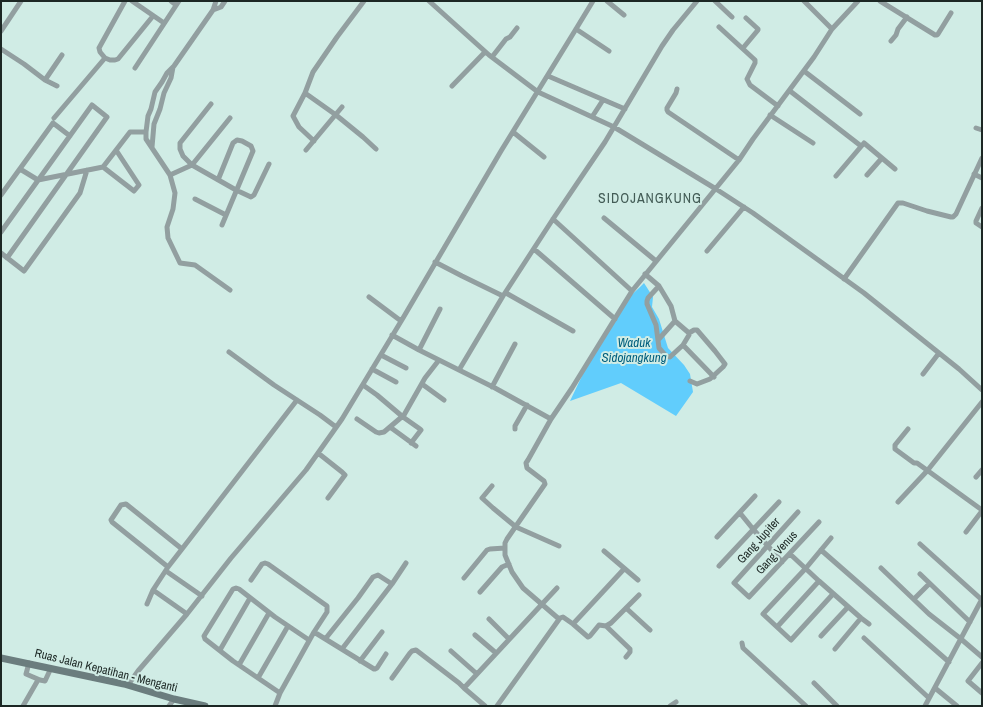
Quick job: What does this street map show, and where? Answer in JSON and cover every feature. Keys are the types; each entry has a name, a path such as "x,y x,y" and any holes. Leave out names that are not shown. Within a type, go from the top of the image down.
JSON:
{"main road":[{"name":"Ruas Jalan Kepatihan - Menganti","path":"1,658 128,685 174,699 205,706"}],"street":[{"path":"1,31 21,1"},
{"path":"125,1 99,48 100,52 105,58 110,60 118,59 153,16"},
{"path":"132,1 164,23"},
{"path":"135,68 178,3 171,1"},
{"path":"216,1 214,10 174,66 167,73 155,92 152,109 148,116 146,139 170,175 175,193 173,209 167,227 168,238 180,263 195,265 230,290"},
{"path":"214,10 221,7 225,1"},
{"path":"314,141 299,128 293,116 305,93 313,72 364,1"},
{"path":"429,1 485,52 538,92 614,128 716,188 744,207 864,293 959,369 982,390"},
{"path":"128,685 138,671 306,470 342,419 593,1"},
{"path":"607,1 624,15"},
{"path":"459,370 553,219 614,128 662,46 673,30 698,1"},
{"path":"714,1 732,18"},
{"path":"804,1 832,29"},
{"path":"559,619 523,588 512,572 505,555 505,543 507,539 545,484 544,481 527,468 526,463 551,419 576,382 632,291 739,160 770,115 790,91 832,29 858,1"},
{"path":"880,1 935,35 937,35 951,13"},
{"path":"891,41 907,17"},
{"path":"743,48 758,30 746,18"},
{"path":"720,27 755,60 747,79 750,85 778,106"},
{"path":"492,57 517,28"},
{"path":"576,29 609,51"},
{"path":"1,49 45,80 57,86"},
{"path":"452,86 485,52"},
{"path":"45,80 62,55"},
{"path":"54,118 105,58"},
{"path":"152,148 154,124 174,66"},
{"path":"804,71 860,114"},
{"path":"548,76 625,109"},
{"path":"677,89 667,108 668,112 739,160"},
{"path":"790,91 861,146"},
{"path":"305,93 336,115 376,149"},
{"path":"592,117 603,100"},
{"path":"211,104 180,143 180,149 192,165 236,190 252,196 254,195 269,164"},
{"path":"1,232 92,105 108,117 7,258"},
{"path":"306,150 342,107"},
{"path":"152,109 160,110"},
{"path":"770,115 812,143"},
{"path":"170,175 192,165 230,118"},
{"path":"1,195 53,123 70,136"},
{"path":"976,128 982,130"},
{"path":"20,169 38,180 103,167 130,132 146,132"},
{"path":"513,132 544,157"},
{"path":"218,180 233,143 237,140 251,146 253,151 222,225"},
{"path":"836,176 864,143 895,169"},
{"path":"103,167 134,191 139,185 116,150"},
{"path":"867,175 882,158"},
{"path":"844,279 898,203 903,203 927,211 953,217 956,214 982,158"},
{"path":"1,253 24,271 80,193 87,170"},
{"path":"974,174 982,178"},
{"path":"195,199 226,215"},
{"path":"707,251 744,207"},
{"path":"982,208 976,223 982,226"},
{"path":"604,218 656,261"},
{"path":"553,219 632,291"},
{"path":"534,249 615,318"},
{"path":"435,262 505,295 573,331"},
{"path":"645,274 659,286 671,306 675,321 689,333"},
{"path":"659,286 648,298 647,304 656,325 659,348 662,352 670,357 683,345 689,333 696,330 724,363 724,367 714,377 697,384 690,381"},
{"path":"369,297 401,321"},
{"path":"419,350 440,309"},
{"path":"658,340 675,321"},
{"path":"392,335 528,405 551,419"},
{"path":"492,386 515,344"},
{"path":"683,345 714,377"},
{"path":"229,352 336,427"},
{"path":"923,374 939,353"},
{"path":"381,355 406,368"},
{"path":"357,419 376,432 384,432 402,417 438,360"},
{"path":"372,370 396,382"},
{"path":"422,384 444,400"},
{"path":"363,385 402,417 421,430 414,444 390,427"},
{"path":"147,604 153,590 167,569 297,400"},
{"path":"898,502 927,470 982,402"},
{"path":"515,429 515,426 528,405"},
{"path":"908,429 894,448 982,510 966,532"},
{"path":"318,453 345,475 328,498"},
{"path":"976,477 982,470"},
{"path":"492,486 482,498 516,527 559,546"},
{"path":"717,537 755,496"},
{"path":"719,566 779,502"},
{"path":"182,549 126,504 121,505 111,520 167,569 202,596"},
{"name":"Gang Jupiter","path":"749,597 734,583 798,512"},
{"path":"740,513 782,562"},
{"name":"Gang Venus","path":"749,597 819,522"},
{"path":"831,538 806,568 763,614 791,640 833,594"},
{"path":"920,544 982,600 925,706"},
{"path":"464,578 487,550 505,548"},
{"path":"821,550 949,662"},
{"path":"604,551 638,580"},
{"path":"790,554 819,582 869,624"},
{"path":"342,649 392,584 406,563"},
{"path":"251,580 262,564 268,564 327,606 326,612 280,693 275,706"},
{"path":"480,592 502,567 509,564"},
{"path":"881,568 930,614 982,657"},
{"path":"573,624 624,569"},
{"path":"326,638 373,577 378,574 392,584"},
{"path":"920,574 970,622"},
{"path":"777,627 819,582"},
{"path":"914,599 929,584"},
{"path":"280,693 239,665 205,639 204,636 233,589 236,588 269,613 309,640"},
{"path":"464,688 557,588"},
{"path":"153,590 187,614"},
{"path":"606,626 640,595"},
{"path":"220,650 250,598"},
{"path":"821,636 848,607"},
{"path":"626,608 650,630"},
{"path":"239,665 269,613"},
{"path":"497,706 559,619 562,617 588,637 591,636 599,625 606,626 630,649 630,652 626,656"},
{"path":"835,649 861,618"},
{"path":"489,619 509,639"},
{"path":"258,678 288,626"},
{"path":"314,632 375,669 386,654"},
{"path":"360,661 382,632"},
{"path":"475,636 496,653"},
{"path":"864,638 930,698"},
{"path":"742,644 743,648 806,706"},
{"path":"392,678 410,653 414,650 428,658 486,706"},
{"path":"451,651 477,674"},
{"path":"982,663 968,681 982,694"},
{"path":"28,664 26,674 38,680 45,681 51,668"},
{"path":"23,706 38,680"},
{"path":"814,683 837,706"},
{"path":"935,688 957,706"},
{"path":"169,706 174,699"},
{"path":"670,706 676,702"}],"water":[{"name":"Waduk Sidojangkung","path":"644,283 653,297 652,307 659,319 668,348 684,365 690,374 693,392 676,416 621,383 570,401 591,357 627,299"}],"district":[{"name":"SIDOJANGKUNG","path":"650,199"}]}
